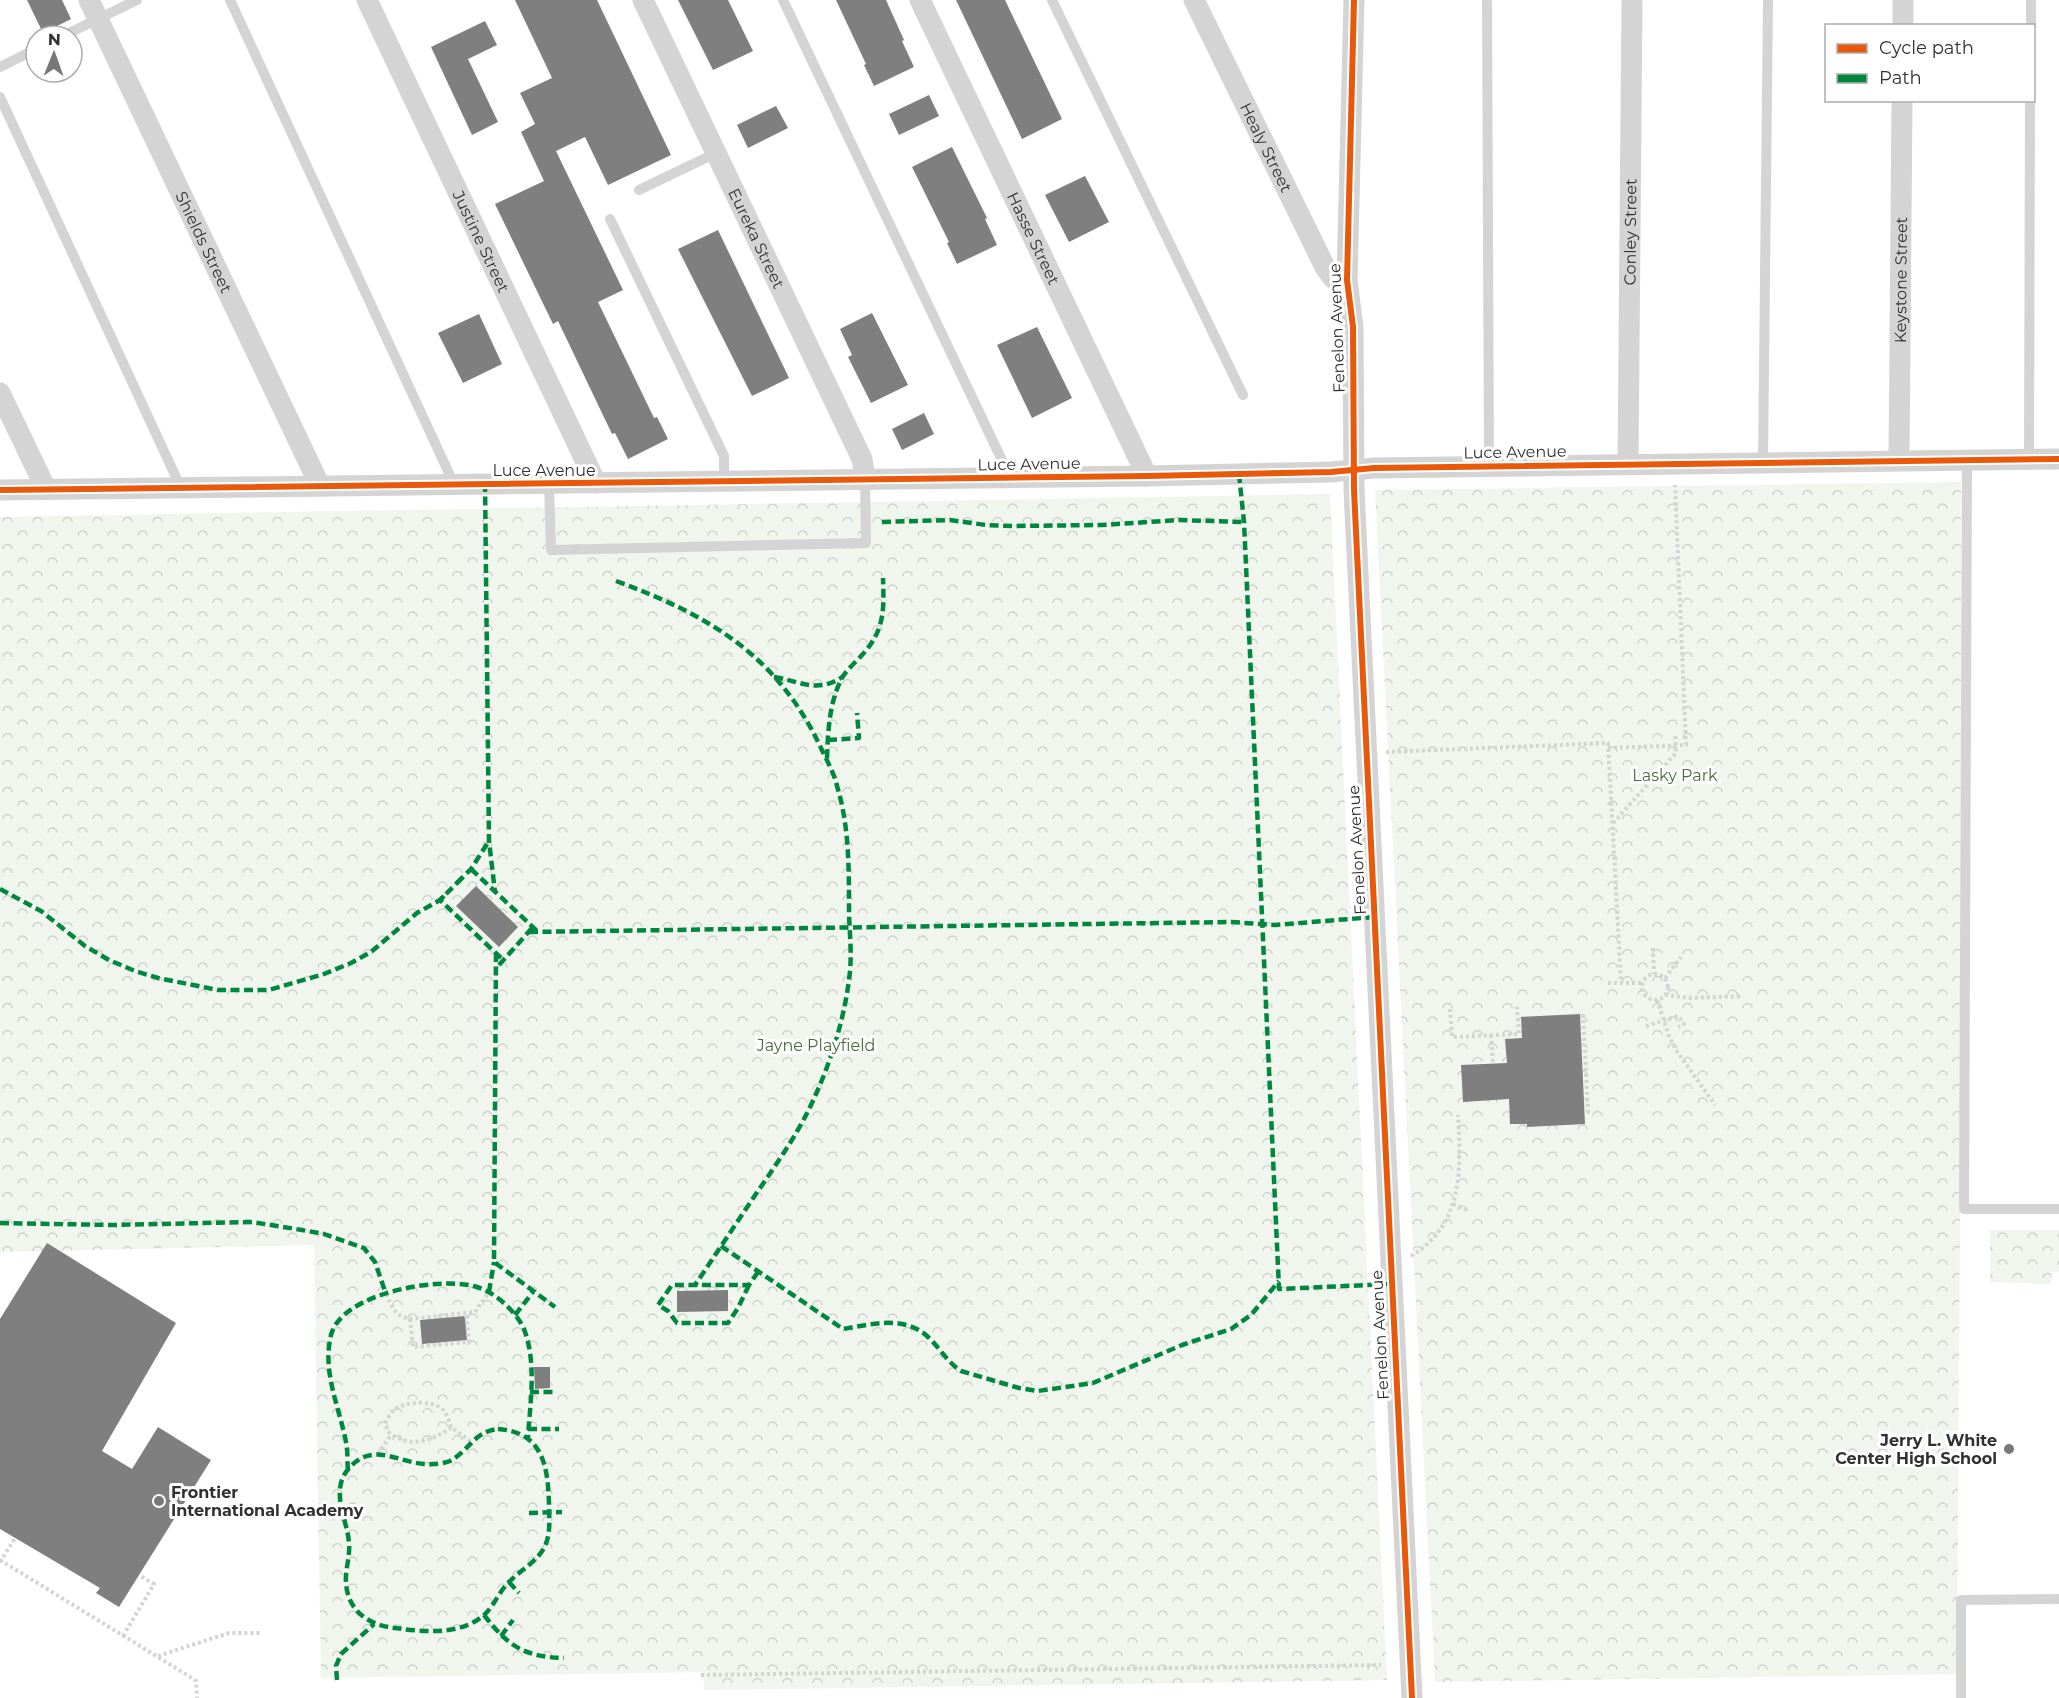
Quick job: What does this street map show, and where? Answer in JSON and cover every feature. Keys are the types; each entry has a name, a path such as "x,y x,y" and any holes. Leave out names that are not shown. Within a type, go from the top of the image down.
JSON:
{"street":[{"name":"Justine Street","path":"367,0 596,483"},
{"name":"Eureka Street","path":"643,0 862,459 865,479"},
{"name":"Hasse Street","path":"920,0 1147,476"},
{"name":"Healy Street","path":"1194,0 1325,267 1333,278 1347,280"},
{"name":"Fenelon Avenue","path":"1354,0 1347,280 1353,327 1354,470 1412,1698"},
{"name":"Conley Street","path":"1628,464 1632,0"},
{"path":"1903,24 1904,0"},
{"name":"Shields Street","path":"94,10 320,486"},
{"name":"Keystone Street","path":"1899,460 1902,102"},
{"path":"0,393 46,489"},
{"name":"Luce Avenue","path":"0,490 1147,476 1331,472 1374,468 2059,459"}],"lane":[{"path":"77,24 94,10 137,0"},
{"path":"230,0 454,484"},
{"path":"783,0 1010,477"},
{"path":"1052,0 1243,395"},
{"path":"1487,0 1489,466"},
{"path":"1763,462 1768,0"},
{"path":"2031,0 2031,24"},
{"path":"0,67 24,55"},
{"path":"0,97 181,488"},
{"path":"2029,459 2030,102"},
{"path":"639,189 716,153"},
{"path":"610,219 724,456 724,481"},
{"path":"1967,459 1964,1209 2059,1209"},
{"path":"549,483 551,550 866,543 865,479"},
{"path":"1961,1698 1960,1600 2059,1599"}],"path":[{"path":"1608,748 1686,745 1675,484"},
{"path":"1612,824 1676,753 1675,734"},
{"path":"1385,752 1608,743 1621,982"},
{"path":"1653,948 1654,974"},
{"path":"1664,978 1681,957"},
{"path":"1665,995 1668,985 1664,978 1654,974 1647,976 1642,983 1642,992 1644,996 1652,1000 1665,995 1691,998 1743,996"},
{"path":"1608,983 1642,983"},
{"path":"1657,1000 1676,1050 1715,1105"},
{"path":"1450,1008 1452,1037 1519,1034 1517,1007"},
{"path":"1583,1014 1588,1112 1585,1112"},
{"path":"1646,1026 1678,1016 1684,1024 1678,1027"},
{"path":"1491,1035 1492,1064"},
{"path":"1411,1256 1434,1238 1453,1204 1459,1170 1458,1115"},
{"path":"1453,1204 1467,1210"},
{"path":"386,1294 394,1311 401,1317 410,1319 476,1311 489,1292"},
{"path":"410,1319 413,1347 469,1342 466,1314"},
{"path":"450,1427 440,1436 427,1442 408,1441 391,1435 387,1431 386,1422 394,1410 404,1405 416,1403 430,1405 442,1409 448,1418 450,1427 471,1442"},
{"path":"378,1454 391,1435"},
{"path":"15,1538 0,1561 196,1681 196,1698"},
{"path":"123,1636 154,1584 139,1575"},
{"path":"158,1656 229,1633 262,1633"},
{"path":"701,1675 1381,1665"}],"green space":[{"name":"Lasky Park","path":"1961,482 1957,1674 1435,1682 1375,490"},
{"name":"Jayne Playfield","path":"1330,494 1387,1680 704,1690 703,1672 321,1678 314,1245 0,1252 0,517"},
{"path":"1990,1230 2059,1230 2059,1272 2052,1272 2051,1284 1990,1282"}],"building":[{"path":"27,0 62,0 71,19 61,24 39,24"},
{"path":"515,0 597,0 671,155 608,185 585,137 556,151 623,290 598,302 654,418 657,417 668,439 628,459 615,433 612,434 558,321 553,324 495,204 544,181 521,132 535,124 520,93 552,78"},
{"path":"678,0 728,0 753,51 713,70"},
{"path":"836,0 886,0 914,67 874,86"},
{"path":"956,0 1005,0 1062,119 1022,139"},
{"path":"485,21 497,45 468,59 498,122 472,135 431,47"},
{"path":"929,95 939,116 899,135 889,114"},
{"path":"776,106 788,128 748,148 737,125"},
{"path":"952,147 987,218 985,219 997,245 957,264 947,243 949,242 912,167"},
{"path":"1085,176 1109,222 1069,242 1045,195"},
{"path":"718,230 789,378 752,396 678,249"},
{"path":"872,313 908,385 871,403 848,357 852,355 840,329"},
{"path":"479,314 502,364 463,383 438,333"},
{"path":"1037,327 1072,398 1032,418 997,345"},
{"path":"924,413 934,434 902,450 892,429"},
{"path":"476,886 518,927 499,947 456,906"},
{"path":"1580,1014 1585,1124 1527,1127 1527,1124 1510,1124 1509,1099 1463,1102 1461,1065 1507,1063 1505,1039 1522,1038 1521,1017"},
{"path":"47,1243 176,1323 102,1451 132,1469 158,1427 211,1460 119,1607 96,1593 100,1588 0,1529 0,1319"},
{"path":"728,1290 728,1311 677,1312 677,1291"},
{"path":"465,1316 467,1340 422,1344 420,1320"},
{"path":"534,1367 550,1367 550,1388 535,1389"}],"marked path":[{"path":"1239,474 1244,522 1279,1289 1391,1284"},
{"path":"485,483 489,841 495,892"},
{"path":"882,522 950,520 1013,526 1102,525 1179,520 1244,522"},
{"path":"827,758 830,718 837,689 845,673 870,646 882,619 883,578"},
{"path":"616,581 681,608 737,643 762,664 784,688 804,716 821,748 836,781 846,831 851,963 842,1018 828,1065 797,1132 695,1285"},
{"path":"774,677 816,686 842,677"},
{"path":"828,740 859,738 857,713"},
{"path":"457,883 471,869 489,841"},
{"path":"471,869 537,931"},
{"path":"0,889 41,911 85,946 135,971 218,990 269,990 324,974 371,952 417,913 440,900 462,878"},
{"path":"444,896 440,900 501,958"},
{"path":"529,932 1231,922 1275,925 1374,917"},
{"path":"499,965 533,927"},
{"path":"496,953 494,1262 555,1307"},
{"path":"0,1223 112,1225 252,1222 324,1234 364,1248 375,1262 386,1294"},
{"path":"721,1246 843,1329 888,1323 909,1326 928,1337 961,1371 1019,1388 1038,1391 1093,1383 1182,1345 1231,1329 1251,1315 1279,1281"},
{"path":"489,1292 494,1262"},
{"path":"749,1285 728,1323 677,1323 668,1311 658,1305 672,1285 749,1285 758,1272"},
{"path":"348,1470 346,1442 330,1376 331,1335 339,1320 353,1308 393,1291 415,1286 457,1284 481,1288 503,1302 515,1315 524,1329 532,1369 528,1438"},
{"path":"515,1315 533,1292"},
{"path":"530,1392 557,1392"},
{"path":"498,1429 525,1437 534,1445 545,1465 549,1526 547,1541 542,1551 506,1585 486,1613 466,1626 443,1631 418,1631 384,1626 366,1618 353,1605 346,1586 349,1543 340,1494 344,1475 351,1466 370,1455 390,1456 422,1464 448,1462 483,1434 498,1429"},
{"path":"528,1429 559,1429"},
{"path":"529,1513 562,1512"},
{"path":"509,1582 519,1593"},
{"path":"484,1615 501,1635 518,1648 538,1655 564,1658"},
{"path":"501,1636 513,1620"},
{"path":"337,1680 336,1666 341,1654 374,1624"}],"cycle path":[{"path":"1354,0 1347,280 1353,327 1354,490 1412,1698"},
{"path":"0,490 1147,476 1331,472 1374,468 2059,459"}],"place":[{"name":"Jerry L. White Center High School","path":"2009,1449"},
{"name":"Frontier International Academy","path":"159,1501"}]}
